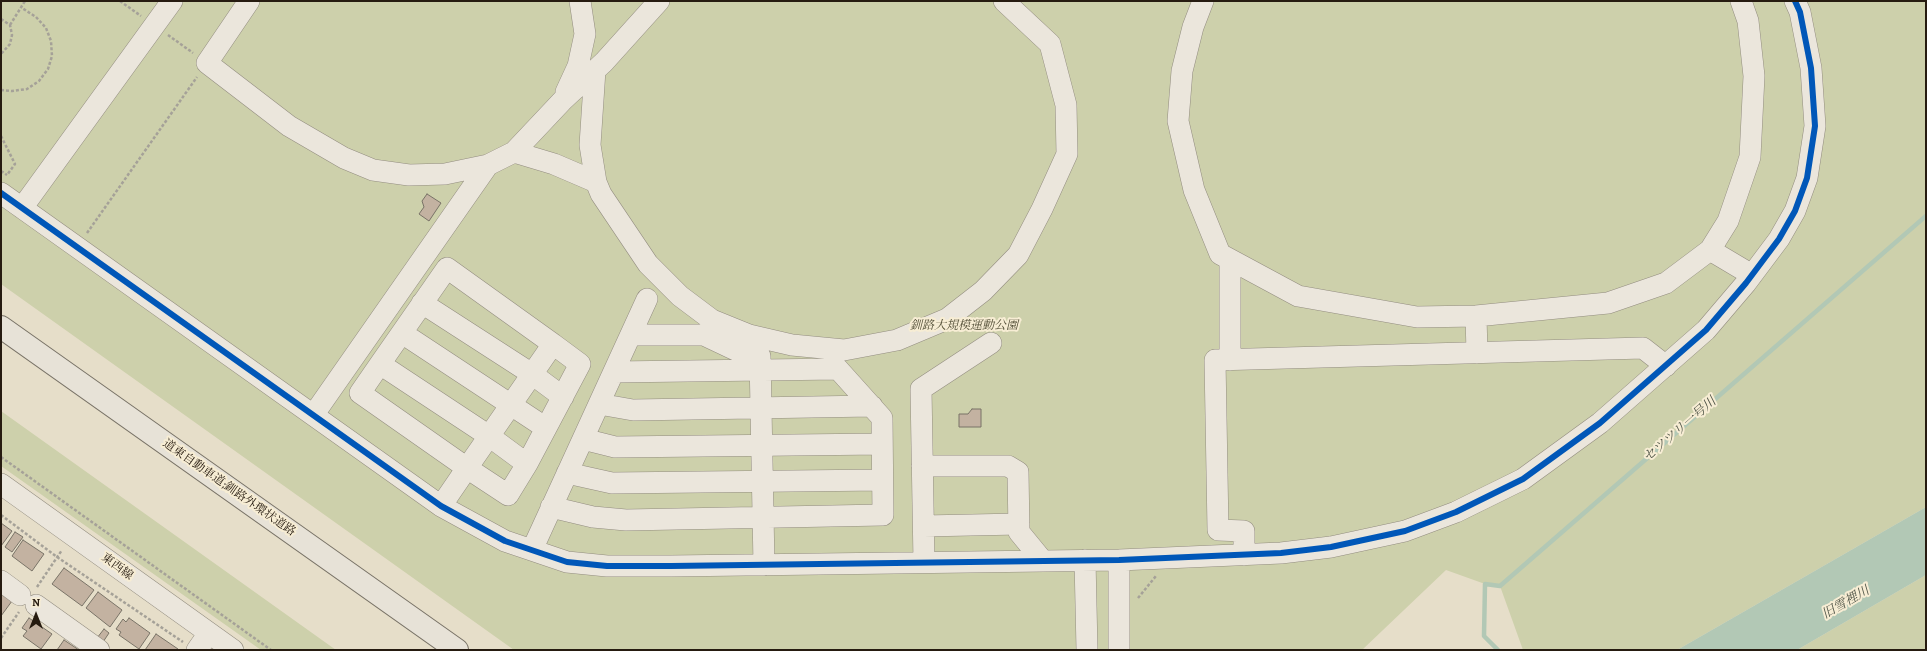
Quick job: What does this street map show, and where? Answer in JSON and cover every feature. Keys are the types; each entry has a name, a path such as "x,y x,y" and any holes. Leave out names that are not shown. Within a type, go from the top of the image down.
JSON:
{"highway":[{"name":"道東自動車道;釧路外環状道路","path":"1,327 457,650"},
{"name":"道東自動車道;釧路外環状道路","path":"1,343 433,650"}],"street":[{"path":"27,201 172,1"},
{"path":"250,1 207,63 290,126 344,158 373,170 409,175 445,174 488,165 514,152 563,100 595,70 659,1"},
{"path":"563,100 578,66 585,34 580,1"},
{"path":"595,70 590,145 596,182 601,194 648,264 680,296 712,320 749,335 792,345 844,350 897,340 947,319 983,291 1018,255 1042,209 1067,154 1066,105 1050,44 1004,1"},
{"path":"1203,1 1193,27 1182,71 1178,122 1194,190 1220,254 1298,296 1418,317 1476,316 1608,303 1666,283 1710,250 1728,221 1750,157 1754,76 1748,21 1741,1"},
{"path":"4,184 314,414 441,506 505,541 567,562 606,566 1119,560 1280,553 1331,548 1405,531 1456,512 1523,479 1600,423 1666,366 1706,330 1752,276 1780,239 1795,211 1807,178 1815,126 1811,68 1800,12 1795,1"},
{"path":"514,152 554,164 596,182"},
{"path":"314,414 488,165"},
{"path":"1710,250 1752,276"},
{"path":"1230,260 1230,360"},
{"path":"447,268 580,364 527,464 508,494 467,468 360,393 422,304 447,268"},
{"path":"532,550 647,299"},
{"path":"422,304 532,374 563,397"},
{"path":"1476,316 1476,353"},
{"path":"402,333 546,428"},
{"path":"631,335 704,335 742,353 760,356 764,565"},
{"path":"924,562 921,389 991,343"},
{"path":"441,506 553,344"},
{"path":"1244,555 1244,531 1218,530 1216,360 1643,348 1666,366"},
{"path":"380,364 489,436 527,464"},
{"path":"552,507 593,517 626,520 882,515 882,418 838,369 614,372"},
{"path":"599,404 633,410 872,406"},
{"path":"583,439 615,447 882,444"},
{"path":"922,466 1008,466 1018,472 1019,532 1042,560"},
{"path":"567,473 612,483 882,480"},
{"name":"東西線","path":"1,484 233,650"},
{"path":"924,526 1019,524"},
{"path":"1085,560 1087,650"},
{"path":"1119,560 1119,650"},
{"path":"1,581 29,598 99,650"},
{"path":"192,648 209,633"}],"path":[{"path":"10,25 25,1"},
{"path":"1,90 12,91 26,88 39,81 48,69 52,56 51,41 46,28 36,17 22,8"},
{"path":"1,19 10,25 12,35 10,44 1,54"},
{"path":"80,229 86,233 207,63"},
{"path":"1,136 15,164 4,184"},
{"path":"1,171 4,184 27,201"},
{"path":"1,457 271,650"},
{"path":"1,515 57,557 192,648"},
{"path":"1,638 72,534"},
{"path":"1135,601 1159,573"}],"green space":[{"name":"釧路大規模運動公園","path":"1,1 1926,1 1926,507 1677,650 1523,650 1500,586 1485,584 1446,570 1362,650 514,650 1,284"},
{"path":"1,411 336,650 261,650 1,466"},
{"path":"1926,575 1926,650 1797,650"}],"water":[{"name":"旧雪裡川","path":"1926,507 1926,575 1797,650 1677,650"}],"building":[{"path":"427,194 441,203 429,221 419,214 424,207 422,201"},
{"path":"972,409 981,409 981,427 959,427 959,414 968,414"},
{"path":"1,523 12,531 1,546"},
{"path":"15,532 23,537 12,552 5,547"},
{"path":"23,540 44,554 32,571 12,556"},
{"path":"64,568 94,590 82,606 52,584"},
{"path":"98,592 122,610 110,627 86,608"},
{"path":"1,593 12,601 1,616"},
{"path":"29,618 52,634 41,649 23,636 27,631 22,628"},
{"path":"129,618 150,633 139,649 119,635 121,632 116,629 123,619 126,622"},
{"path":"104,629 109,633 103,642 97,638"},
{"path":"156,634 178,649 145,650"},
{"path":"64,640 79,650 57,650"}],"waterway":[{"name":"セツツリ一号川","path":"1498,650 1484,636 1485,584 1500,586 1926,216"}],"cycle path":[{"path":"1,193 441,506 505,541 567,562 607,566 671,566 1119,560 1281,553 1331,547 1405,531 1456,512 1523,479 1600,423 1706,330 1746,283 1779,239 1795,211 1807,178 1815,126 1811,68 1800,12 1795,1"}]}
